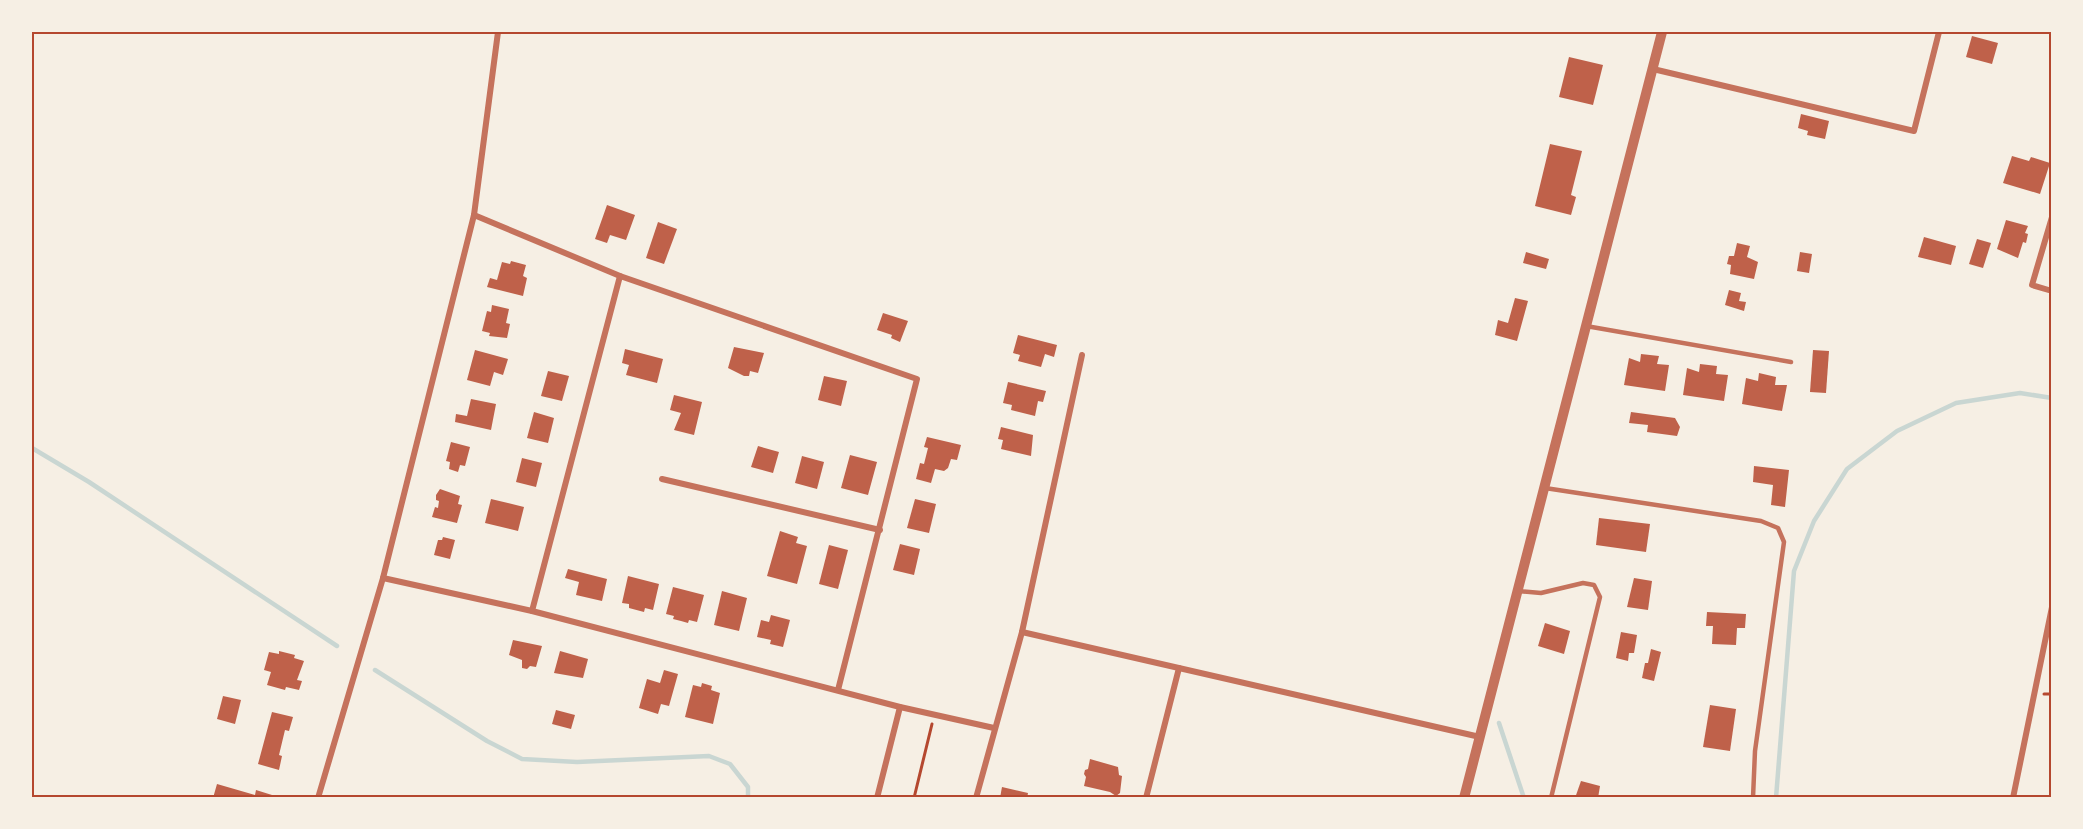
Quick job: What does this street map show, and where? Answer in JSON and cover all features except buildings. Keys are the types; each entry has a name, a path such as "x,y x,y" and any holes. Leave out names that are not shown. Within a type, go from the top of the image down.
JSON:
{"street":[{"path":"318,798 383,578 474,215 498,32"},
{"path":"1464,798 1662,32"},
{"path":"1653,69 1914,131 1938,32"},
{"path":"474,215 620,276 917,379 838,690"},
{"path":"2052,217 2032,285 2052,291"},
{"path":"532,611 620,276"},
{"path":"976,798 1022,632 1082,355"},
{"path":"662,479 880,530"},
{"path":"383,578 532,611 900,707 994,728"},
{"path":"2013,798 2052,607"},
{"path":"1022,632 1480,737"},
{"path":"1146,798 1179,668"},
{"path":"877,798 900,707"}],"lane":[{"path":"1586,326 1791,362"},
{"path":"1545,488 1761,521 1778,528 1784,542 1755,751 1753,798"},
{"path":"1518,591 1540,593 1583,583 1594,585 1600,597 1551,798"}],"path":[{"path":"914,798 935,714"}],"waterway":[{"path":"1776,798 1794,571 1814,521 1847,469 1897,431 1956,403 2020,393 2052,398"},
{"path":"32,448 89,482 337,646"},
{"path":"375,670 487,741 522,759 577,762 709,756 730,764 748,787 748,798"},
{"path":"1499,723 1524,798"}]}
